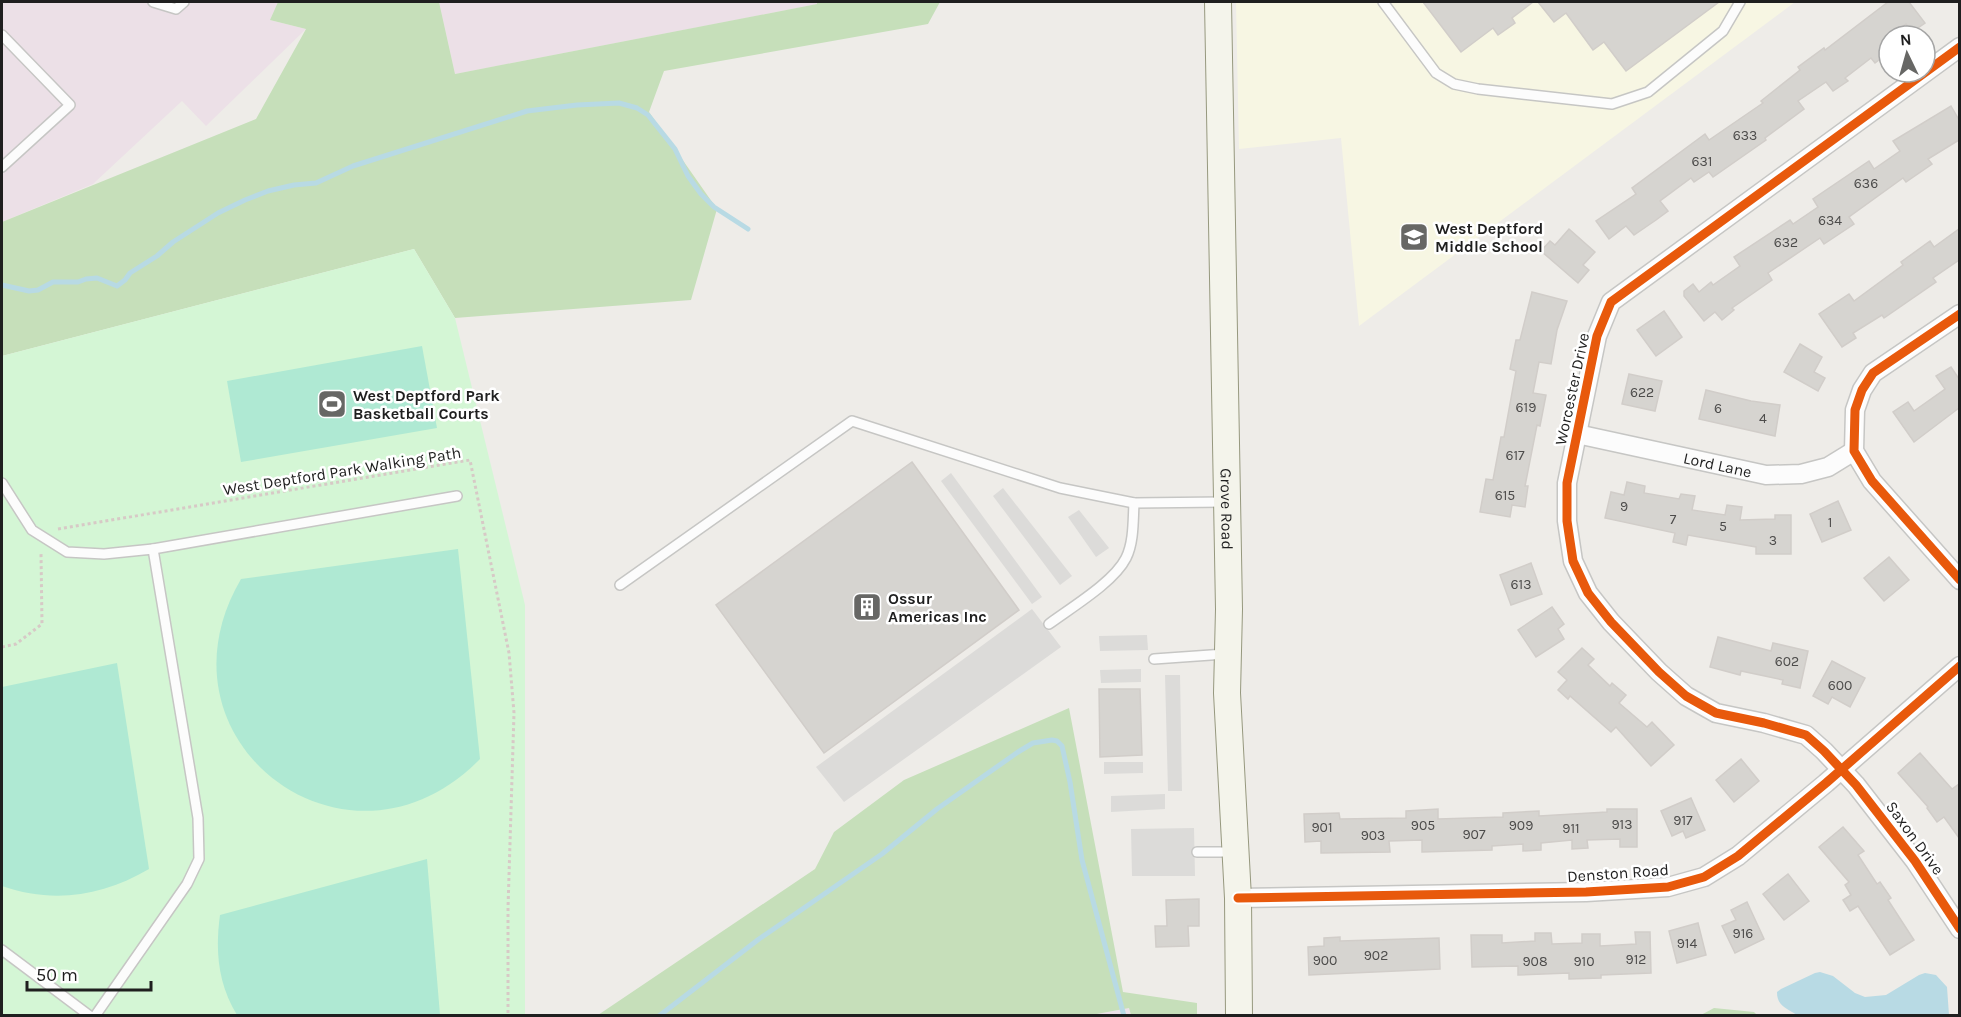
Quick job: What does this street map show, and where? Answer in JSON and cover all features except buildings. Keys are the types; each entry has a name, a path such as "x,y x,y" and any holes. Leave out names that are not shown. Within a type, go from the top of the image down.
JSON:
{"main road":[{"name":"Grove Road","path":"1218,2 1229,609 1227,693 1237,852 1239,1016"}],"street":[{"name":"Worcester Drive","path":"1841,769 1806,735 1716,713 1686,696 1659,672 1588,593 1573,561 1567,521 1567,483 1597,336 1611,302 1959,47"},
{"path":"1959,314 1873,373 1862,390 1855,410 1854,451 1872,481 1959,580"},
{"name":"Lord Lane","path":"1577,434 1766,475 1801,474 1828,466 1854,451"},
{"name":"Denston Road","path":"1238,898 1586,892 1668,887 1704,877 1738,856 1959,666"},
{"name":"Saxon Drive","path":"1841,769 1915,861 1959,929"}],"lane":[{"path":"153,2 176,9 184,2"},
{"path":"1383,2 1436,73 1454,84 1478,89 1612,104 1648,92 1723,31 1740,2"},
{"path":"2,34 70,105 2,167"},
{"path":"620,585 852,422 1060,488 1134,503 1227,502"},
{"path":"2,483 32,530 67,552 104,554 153,549 457,496"},
{"path":"1049,624 1115,574 1127,556 1132,535 1134,503"},
{"path":"95,1016 187,884 199,859 198,818 153,549"},
{"path":"1154,659 1228,654"},
{"path":"1197,852 1237,852"},
{"path":"2,950 90,1016"}],"path":[{"path":"2,646 16,644 42,624 41,554"}],"shaded area":[{"path":"2,2 278,2 270,20 306,29 206,126 182,101 93,184 2,222"},
{"path":"439,2 817,2 818,4 455,74"},
{"name":"West Deptford Middle School","path":"1236,2 1795,2 1359,326 1341,138 1239,149"},
{"path":"951,473 1042,597 1032,604 941,481"},
{"path":"1003,488 1072,576 1060,585 993,496"},
{"path":"1079,510 1109,548 1096,557 1068,517"},
{"path":"1032,609 1061,647 844,802 816,767"},
{"path":"1147,635 1148,650 1100,651 1099,636"},
{"path":"1141,669 1141,682 1101,683 1100,670"},
{"path":"1165,675 1180,675 1182,791 1168,791"},
{"path":"1104,762 1143,762 1143,773 1104,774"},
{"path":"1165,794 1165,809 1111,812 1111,796"},
{"path":"1194,828 1195,876 1132,876 1131,829"},
{"path":"1129,1008 1131,1015 1086,1016"}],"green space":[{"path":"278,2 439,2 455,74 817,4 817,2 940,2 928,24 664,71 649,112 717,209 691,300 455,318 414,249 2,356 2,222 256,119 306,29 270,20"},
{"path":"414,249 455,318 525,605 525,1015 2,1016 2,356"},
{"name":"West Deptford Park Basketball Courts","path":"422,346 437,428 241,462 227,381"},
{"path":"458,549 480,759 428,797 374,811 321,804 275,780 240,743 220,694 219,639 241,579"},
{"path":"117,663 149,869 114,886 77,894 40,895 2,886 2,687"},
{"path":"1069,708 1123,992 1197,1003 1197,1015 1131,1015 1129,1008 1086,1016 598,1015 815,869 834,832 904,780"},
{"path":"427,859 440,1015 237,1015 222,979 218,954 220,915"},
{"path":"1714,1008 1754,1012 1757,1015 1701,1015"}],"water":[{"path":"1820,972 1833,976 1855,993 1865,997 1886,995 1925,973 1936,975 1947,987 1949,1015 1797,1015 1780,1004 1777,992"}],"waterway":[{"path":"2,285 29,291 38,290 53,282 78,282 97,278 117,286 130,273 157,256 173,242 218,213 245,200 268,191 316,183 353,166 527,111 577,105 619,103 637,108 648,115 675,149 688,176 701,194 714,207 748,229"},
{"path":"659,1016 759,939 882,854 937,809 1018,752 1033,743 1052,740 1062,746 1082,860 1124,1016"}],"cycle path":[{"path":"1960,47 1611,302 1597,336 1567,483 1567,521 1573,561 1588,593 1611,622 1659,672 1686,696 1716,713 1806,735 1856,785 1915,861 1960,929"},
{"path":"1960,314 1873,373 1862,390 1855,410 1854,451 1872,481 1960,580"},
{"path":"1238,898 1586,892 1668,887 1704,877 1738,856 1960,666"}],"place":[{"name":"West Deptford Middle School","path":"1414,237"},
{"name":"West Deptford Park Basketball Courts","path":"332,404"},
{"name":"Ossur Americas Inc","path":"867,607"}]}
